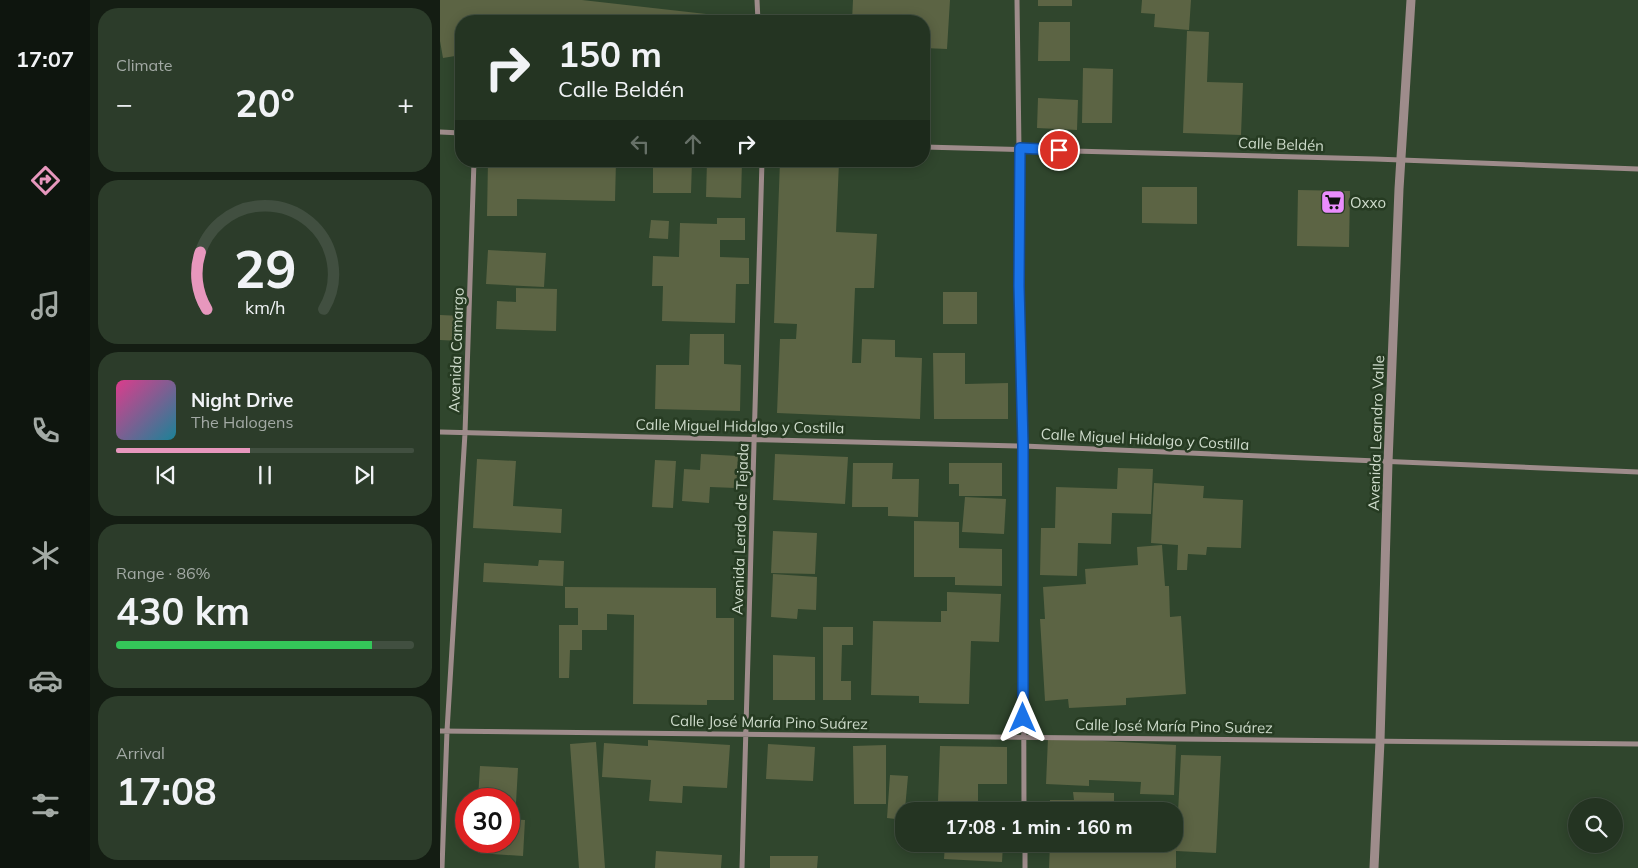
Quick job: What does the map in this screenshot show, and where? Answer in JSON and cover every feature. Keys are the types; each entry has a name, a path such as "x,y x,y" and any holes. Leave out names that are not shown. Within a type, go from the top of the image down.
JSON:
{"street":[{"path":"758,0 758,15"},
{"path":"1017,0 1020,148 1019,286 1023,446 1024,802"},
{"name":"Avenida Leandro Valle","path":"1374,868 1400,160 1412,0"},
{"path":"440,132 455,133"},
{"name":"Calle Beldén","path":"930,147 1020,148 1638,169"},
{"name":"Avenida Camargo","path":"442,868 465,433 474,167"},
{"name":"Avenida Lerdo de Tejada","path":"742,868 762,167"},
{"name":"Calle Miguel Hidalgo y Costilla","path":"440,432 1023,446 1638,472"},
{"name":"Calle José María Pino Suárez","path":"440,731 1638,744"},
{"path":"1025,852 1025,868"}],"building":[{"path":"440,0 582,0 715,15 455,15 455,56 443,58 440,41"},
{"path":"853,0 950,0 947,49 930,48 930,15 852,15"},
{"path":"1038,0 1072,0 1072,6 1038,6"},
{"path":"1142,0 1191,0 1189,30 1154,27 1155,14 1141,13"},
{"path":"1039,22 1070,22 1070,61 1038,61"},
{"path":"1187,31 1209,32 1207,82 1243,83 1241,135 1183,133"},
{"path":"1083,68 1113,69 1112,123 1082,123"},
{"path":"1038,98 1078,100 1077,130 1037,128"},
{"path":"488,167 616,167 615,201 517,199 517,216 487,216"},
{"path":"653,167 692,167 691,193 653,193"},
{"path":"707,167 742,167 741,198 706,197"},
{"path":"780,167 839,167 836,232 877,234 874,288 855,288 852,363 861,363 862,339 895,340 895,357 922,358 920,419 777,413 780,339 796,339 797,324 774,323"},
{"path":"1142,187 1197,187 1197,224 1142,223"},
{"path":"1298,190 1350,191 1349,247 1297,246"},
{"path":"717,218 745,218 745,240 720,240 720,257 749,258 749,284 736,284 735,323 662,321 663,286 652,286 653,256 679,257 680,223 717,224"},
{"path":"651,220 669,221 668,239 649,238"},
{"path":"488,250 546,253 544,287 486,284"},
{"path":"516,288 557,289 556,331 496,329 497,301 516,302"},
{"path":"943,292 977,292 977,324 943,324"},
{"path":"440,315 463,316 461,341 440,340"},
{"path":"690,334 724,334 724,364 741,365 740,411 655,409 656,365 689,365"},
{"path":"933,353 965,353 965,384 1008,383 1008,419 934,419"},
{"path":"701,454 738,456 736,488 710,487 709,503 682,501 684,469 700,470"},
{"path":"775,454 848,457 845,504 773,500"},
{"path":"477,459 516,461 513,506 562,509 561,533 473,528"},
{"path":"655,460 676,461 673,508 652,507"},
{"path":"853,463 893,463 892,479 919,479 918,517 888,516 888,507 852,507"},
{"path":"949,463 1002,463 1002,496 959,496 959,484 949,484"},
{"path":"1118,468 1153,469 1151,514 1112,513 1111,544 1078,543 1077,576 1040,575 1041,528 1055,528 1056,487 1117,489"},
{"path":"1154,483 1204,486 1203,498 1243,500 1241,548 1207,547 1206,555 1188,554 1187,570 1177,570 1178,545 1151,543"},
{"path":"965,497 1006,499 1004,534 962,532"},
{"path":"914,521 959,522 959,548 1002,549 1002,586 955,585 955,577 914,577"},
{"path":"773,531 817,533 815,574 771,573"},
{"path":"1162,545 1165,586 1169,586 1170,617 1181,616 1186,694 1126,698 1126,705 1069,708 1068,699 1045,701 1040,619 1045,619 1043,587 1086,584 1085,569 1138,565 1137,547"},
{"path":"539,560 564,561 563,586 483,582 484,563 538,566"},
{"path":"773,574 817,577 816,610 798,609 797,619 771,617"},
{"path":"565,587 716,588 716,618 734,618 734,700 707,700 707,705 633,704 634,615 607,614 607,630 582,630 582,650 570,650 569,678 559,678 559,625 578,625 578,608 565,608"},
{"path":"947,592 1001,594 999,642 971,641 969,704 919,703 919,696 871,695 873,621 941,622 941,611 947,611"},
{"path":"823,627 853,627 853,645 842,645 841,681 851,681 851,700 823,700"},
{"path":"773,655 815,657 815,700 773,700"},
{"path":"1048,738 1176,745 1174,795 1140,794 1141,782 1089,780 1089,786 1046,784"},
{"path":"648,740 730,745 727,788 683,786 682,803 649,801 651,780 602,777 604,743 648,746"},
{"path":"596,742 605,868 579,868 570,744"},
{"path":"768,744 815,747 813,781 766,779"},
{"path":"886,745 886,804 854,804 853,746"},
{"path":"940,746 1007,747 1007,784 978,784 978,802 938,802"},
{"path":"1181,755 1221,756 1216,853 1183,851 1183,802 1179,802"},
{"path":"480,766 518,768 517,788 479,788"},
{"path":"890,775 908,776 906,802 895,802 895,819 887,818"},
{"path":"1073,792 1114,793 1114,802 1050,802 1050,800 1074,800"},
{"path":"520,820 525,820 523,856 478,853 520,853"},
{"path":"656,851 722,855 721,868 655,868"},
{"path":"944,852 1003,852 1002,862 944,859"},
{"path":"1050,852 1176,852 1176,868 1049,868"},
{"path":"770,856 818,856 817,868 770,868"}],"place":[{"name":"Oxxo","path":"1333,202"}],"route":[{"path":"1023,718 1023,446 1019,286 1020,148 1059,150"}]}
